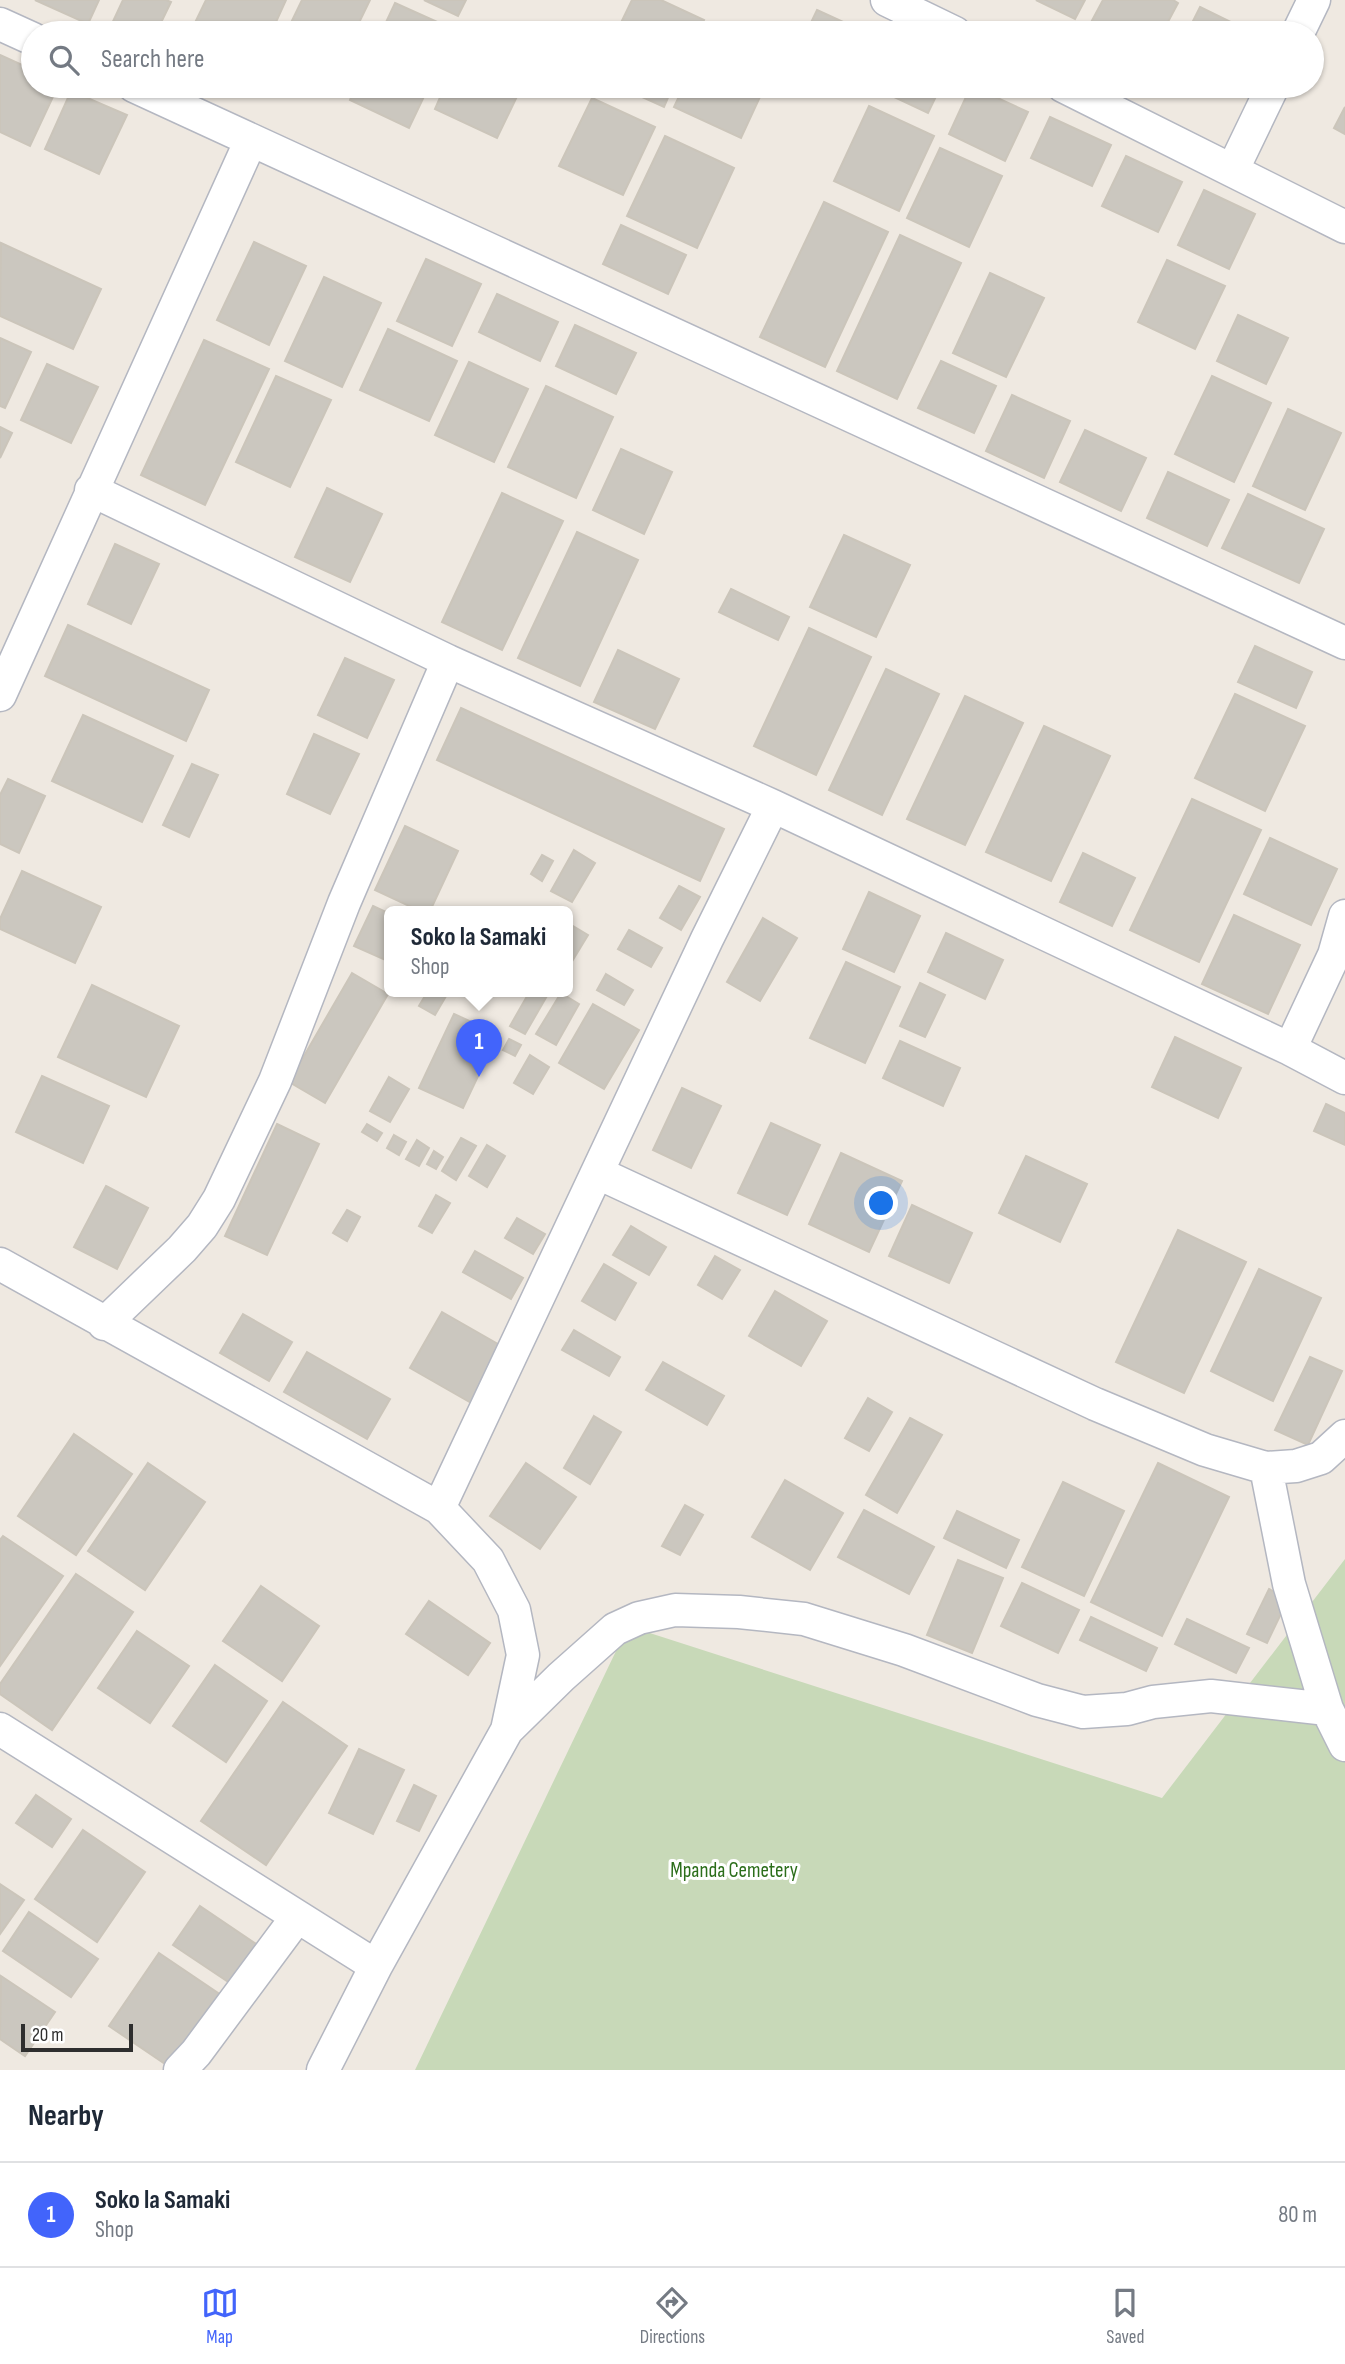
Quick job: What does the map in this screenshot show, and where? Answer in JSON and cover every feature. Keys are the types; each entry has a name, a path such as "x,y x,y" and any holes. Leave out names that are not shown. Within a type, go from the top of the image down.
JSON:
{"street":[{"path":"887,0 930,21"},
{"path":"1304,21 1314,0"},
{"path":"0,24 21,34"},
{"path":"160,98 1345,643"},
{"path":"1088,98 1345,227"},
{"path":"1233,169 1267,98"},
{"path":"0,695 251,140"},
{"path":"91,490 448,661 773,806 1290,1049 1345,1078"},
{"path":"104,1324 182,1249 202,1226 219,1199 275,1081 344,903 448,661"},
{"path":"439,1508 707,939 773,806"},
{"path":"1290,1049 1334,955 1345,916"},
{"path":"598,1172 1095,1404 1205,1450 1266,1468 1296,1466 1321,1458 1345,1436"},
{"path":"0,1264 439,1508 488,1560 513,1610 523,1655 507,1730"},
{"path":"1266,1468 1289,1584 1327,1709 1345,1745"},
{"path":"323,2070 376,1966 507,1730 615,1629 639,1618 675,1610 739,1612 804,1619 904,1650 1037,1700 1083,1712 1127,1709 1153,1702 1211,1696 1327,1709"},
{"path":"0,1729 376,1966"},
{"path":"180,2070 196,2053 297,1917"}],"green space":[{"name":"Mpanda Cemetery","path":"1345,1559 1345,2070 415,2070 628,1626 1162,1798"}],"building":[{"path":"35,0 99,0 89,21 81,21"},
{"path":"123,0 171,2 162,21 113,21"},
{"path":"206,0 286,0 276,21 196,21"},
{"path":"302,0 370,0 360,21 292,21"},
{"path":"424,0 466,0 458,16"},
{"path":"632,0 661,0 704,20 704,21 622,21"},
{"path":"1036,0 1085,0 1075,19"},
{"path":"1103,0 1173,0 1178,3 1168,21 1092,21"},
{"path":"395,3 435,21 387,21"},
{"path":"1200,7 1229,21 1193,21"},
{"path":"817,10 841,21 812,21"},
{"path":"0,55 21,65 21,98 52,98 30,146 0,132"},
{"path":"68,98 87,98 127,115 99,174 45,149"},
{"path":"351,98 423,98 409,128 350,100"},
{"path":"440,98 516,98 497,138 435,109"},
{"path":"592,98 655,127 623,195 559,166"},
{"path":"644,98 668,98 664,107"},
{"path":"678,98 759,98 741,138 674,107"},
{"path":"896,98 935,98 928,113"},
{"path":"966,98 997,98 1028,112 1005,161 949,134"},
{"path":"869,106 934,136 899,211 834,181"},
{"path":"1345,107 1345,134 1334,128"},
{"path":"1050,117 1111,145 1092,186 1031,158"},
{"path":"665,136 734,168 697,248 627,216"},
{"path":"940,148 1002,176 969,247 907,218"},
{"path":"1126,156 1182,182 1158,232 1102,206"},
{"path":"1204,190 1255,214 1229,269 1178,245"},
{"path":"824,202 888,232 825,367 760,337"},
{"path":"621,225 686,255 668,294 603,264"},
{"path":"900,235 961,263 897,399 837,371"},
{"path":"254,242 306,266 269,345 217,320"},
{"path":"1,243 101,289 73,349 0,316"},
{"path":"426,259 481,284 452,346 397,321"},
{"path":"1167,260 1225,286 1195,349 1138,322"},
{"path":"990,273 1044,298 1006,377 953,353"},
{"path":"324,277 381,303 342,387 285,361"},
{"path":"497,294 558,322 540,361 479,332"},
{"path":"1238,315 1288,338 1266,384 1217,361"},
{"path":"575,325 636,353 616,394 556,366"},
{"path":"388,329 457,361 429,421 360,390"},
{"path":"0,338 31,352 5,408 0,406"},
{"path":"204,340 269,369 205,505 141,475"},
{"path":"941,361 996,386 974,433 918,408"},
{"path":"469,362 528,389 494,462 435,435"},
{"path":"47,364 98,387 71,443 21,420"},
{"path":"276,376 331,400 290,487 236,462"},
{"path":"1212,376 1271,403 1234,482 1175,454"},
{"path":"546,386 613,417 576,498 508,467"},
{"path":"1012,395 1070,421 1044,478 986,451"},
{"path":"1288,409 1341,433 1305,510 1253,486"},
{"path":"0,427 12,433 0,458"},
{"path":"1085,430 1146,458 1121,511 1060,482"},
{"path":"621,449 672,472 644,534 593,510"},
{"path":"1168,472 1229,500 1207,546 1147,518"},
{"path":"327,488 382,514 350,582 295,557"},
{"path":"502,493 563,521 502,650 442,622"},
{"path":"1248,494 1324,529 1299,583 1222,548"},
{"path":"577,532 638,560 580,686 518,658"},
{"path":"844,535 910,565 876,637 810,607"},
{"path":"115,544 159,564 131,624 88,604"},
{"path":"731,589 789,617 778,640 719,612"},
{"path":"68,625 209,690 186,741 45,676"},
{"path":"809,628 871,657 816,775 754,746"},
{"path":"1255,646 1312,672 1296,708 1238,682"},
{"path":"618,650 679,679 655,729 594,702"},
{"path":"345,658 394,680 367,738 318,715"},
{"path":"886,669 939,694 882,815 829,790"},
{"path":"1235,694 1305,726 1265,811 1195,778"},
{"path":"965,696 1023,723 965,845 907,819"},
{"path":"461,708 724,829 700,881 437,760"},
{"path":"83,715 173,756 142,822 52,781"},
{"path":"1044,726 1110,756 1051,881 986,852"},
{"path":"314,734 359,754 330,814 287,794"},
{"path":"192,764 218,775 189,837 163,825"},
{"path":"8,779 45,796 19,853 0,844 0,795"},
{"path":"1192,799 1261,830 1199,962 1130,930"},
{"path":"405,826 458,851 432,906 409,906 375,890"},
{"path":"1270,838 1337,869 1311,925 1244,894"},
{"path":"574,850 595,863 572,902 551,891"},
{"path":"1083,853 1135,878 1112,926 1060,902"},
{"path":"542,855 553,861 542,881 531,874"},
{"path":"22,871 101,907 75,963 0,929 0,919"},
{"path":"679,886 700,897 681,930 660,918"},
{"path":"869,892 920,916 894,972 843,949"},
{"path":"373,906 384,911 384,959 354,946"},
{"path":"1234,915 1300,945 1268,1014 1202,984"},
{"path":"763,918 797,938 760,1001 727,982"},
{"path":"573,926 588,935 573,960"},
{"path":"629,930 662,948 651,967 618,949"},
{"path":"946,933 1003,960 985,999 928,972"},
{"path":"846,962 900,987 865,1063 810,1038"},
{"path":"352,973 384,992 386,997 325,1103 289,1082"},
{"path":"606,974 633,990 624,1005 597,990"},
{"path":"920,983 945,995 925,1037 900,1026"},
{"path":"92,985 179,1026 146,1097 58,1057"},
{"path":"424,997 446,997 435,1015 419,1006"},
{"path":"527,997 546,997 525,1034 510,1026"},
{"path":"559,997 568,997 579,1004 556,1045 536,1034"},
{"path":"593,1004 639,1030 604,1089 559,1063"},
{"path":"454,1014 498,1034 463,1108 419,1088"},
{"path":"1175,1037 1241,1068 1218,1118 1152,1087"},
{"path":"509,1039 521,1045 515,1056 503,1050"},
{"path":"900,1041 960,1068 943,1106 883,1078"},
{"path":"530,1055 549,1067 533,1094 514,1083"},
{"path":"42,1076 109,1106 83,1163 16,1132"},
{"path":"389,1077 409,1089 390,1122 370,1111"},
{"path":"682,1088 721,1106 691,1168 653,1150"},
{"path":"1326,1104 1345,1113 1345,1145 1314,1131"},
{"path":"771,1123 820,1145 787,1215 738,1193"},
{"path":"277,1124 319,1144 267,1255 225,1236"},
{"path":"367,1124 382,1133 377,1141 362,1132"},
{"path":"394,1135 406,1142 399,1155 387,1148"},
{"path":"461,1138 476,1146 456,1180 442,1171"},
{"path":"417,1140 429,1148 419,1166 406,1159"},
{"path":"487,1145 505,1156 487,1187 469,1176"},
{"path":"434,1151 443,1157 436,1169 427,1164"},
{"path":"841,1153 902,1181 869,1252 809,1224"},
{"path":"1026,1156 1087,1184 1060,1242 999,1213"},
{"path":"106,1186 148,1208 117,1269 74,1247"},
{"path":"436,1195 450,1203 432,1233 419,1226"},
{"path":"912,1205 972,1233 949,1283 889,1256"},
{"path":"347,1210 360,1217 347,1241 333,1233"},
{"path":"517,1218 545,1234 533,1254 505,1238"},
{"path":"631,1226 666,1247 649,1275 613,1255"},
{"path":"1178,1230 1246,1262 1184,1393 1116,1362"},
{"path":"475,1251 523,1278 511,1299 463,1272"},
{"path":"715,1256 740,1270 722,1299 698,1285"},
{"path":"604,1264 636,1283 615,1320 582,1301"},
{"path":"1259,1269 1321,1298 1273,1401 1211,1371"},
{"path":"775,1291 827,1321 801,1366 749,1336"},
{"path":"442,1312 505,1348 473,1404 410,1368"},
{"path":"243,1314 292,1342 269,1381 220,1353"},
{"path":"574,1330 620,1357 609,1376 562,1350"},
{"path":"307,1352 390,1399 367,1439 284,1392"},
{"path":"1310,1357 1342,1371 1308,1445 1275,1430"},
{"path":"663,1362 724,1396 707,1425 646,1390"},
{"path":"868,1398 892,1412 869,1451 845,1438"},
{"path":"594,1416 621,1432 590,1484 564,1468"},
{"path":"910,1418 942,1435 897,1513 866,1495"},
{"path":"74,1434 132,1474 76,1555 18,1516"},
{"path":"148,1463 205,1502 145,1590 88,1551"},
{"path":"526,1463 576,1497 540,1549 490,1516"},
{"path":"1158,1463 1229,1497 1162,1636 1091,1602"},
{"path":"785,1480 843,1513 810,1570 752,1537"},
{"path":"1063,1482 1124,1511 1084,1596 1022,1567"},
{"path":"685,1505 703,1515 680,1555 662,1546"},
{"path":"864,1510 934,1547 909,1594 838,1557"},
{"path":"957,1511 1019,1540 1006,1568 944,1538"},
{"path":"3,1536 63,1576 0,1666 0,1540"},
{"path":"958,1560 1003,1578 972,1653 927,1635"},
{"path":"76,1574 133,1612 52,1730 0,1694 0,1684"},
{"path":"1022,1583 1079,1610 1058,1653 1001,1626"},
{"path":"261,1586 319,1626 282,1681 223,1641"},
{"path":"1269,1589 1288,1599 1267,1643 1247,1634"},
{"path":"429,1601 490,1643 468,1675 406,1634"},
{"path":"1091,1617 1157,1648 1146,1671 1080,1640"},
{"path":"1187,1619 1249,1648 1236,1673 1175,1644"},
{"path":"137,1631 189,1666 150,1723 98,1688"},
{"path":"215,1665 267,1701 226,1762 173,1726"},
{"path":"283,1702 347,1746 266,1865 201,1821"},
{"path":"359,1749 404,1770 373,1834 329,1813"},
{"path":"414,1785 436,1796 419,1831 397,1821"},
{"path":"36,1795 71,1819 52,1847 16,1823"},
{"path":"83,1830 145,1872 97,1942 35,1899"},
{"path":"0,1884 24,1900 0,1934"},
{"path":"200,1906 262,1948 236,1987 173,1945"},
{"path":"29,1912 98,1959 71,1997 3,1951"},
{"path":"159,1953 224,1997 174,2070 109,2026"},
{"path":"1,1976 55,2012 25,2056 0,2039"}],"place":[{"name":"Soko la Samaki","path":"479,1077"}]}
